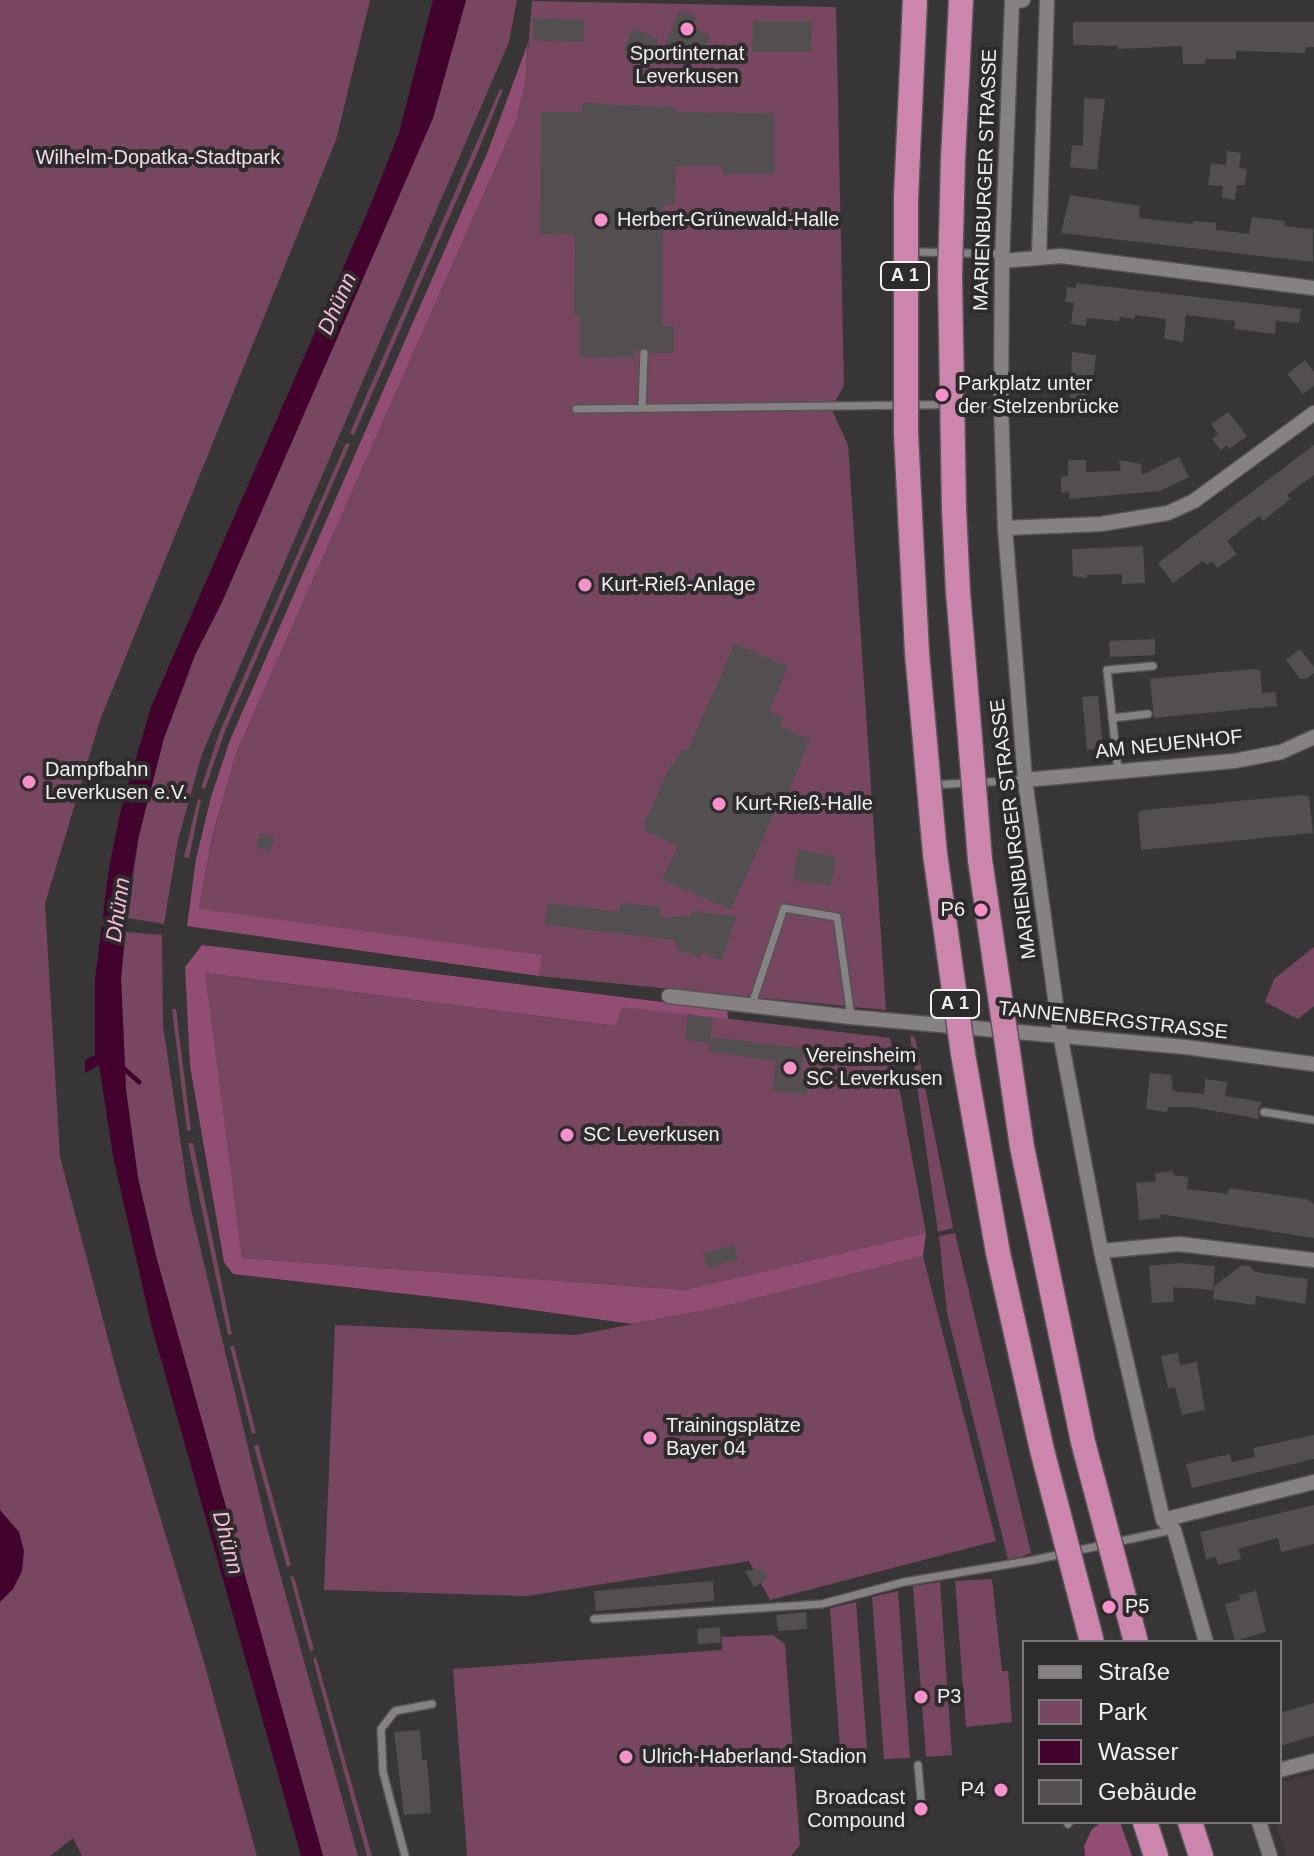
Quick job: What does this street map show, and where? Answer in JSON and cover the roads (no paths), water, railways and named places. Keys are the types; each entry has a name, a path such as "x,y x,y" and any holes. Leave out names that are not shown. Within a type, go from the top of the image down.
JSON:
{"highway":[{"name":"A 1","path":"915,0 906,198 906,434 917,653 935,854 963,1054 998,1253 1055,1506 1091,1640"},
{"name":"A 1","path":"961,0 952,188 951,392 958,592 979,845 1005,1048 1040,1246 1083,1442 1135,1640"},
{"path":"1146,1824 1156,1856"},
{"path":"1191,1824 1201,1856"}],"street":[{"name":"MARIENBURGER STRASSE","path":"1023,0 1012,2 1002,257 1001,404 1005,528 1025,780 1060,1034 1101,1251 1168,1525 1205,1640"},
{"path":"1039,256 1046,0"},
{"path":"1002,257 1039,256 1314,288"},
{"path":"1005,528 1101,524 1168,513 1194,501 1314,413"},
{"name":"AM NEUENHOF","path":"1025,780 1234,761 1281,752 1314,737"},
{"name":"TANNENBERGSTRASSE","path":"669,996 851,1017 1060,1034 1314,1064"},
{"path":"1101,1251 1179,1244 1314,1260"},
{"path":"1168,1525 1314,1482"},
{"path":"1282,1769 1314,1761"},
{"path":"1260,1824 1270,1856"}],"lane":[{"path":"917,252 1002,257"},
{"path":"642,408 644,353"},
{"path":"576,409 1001,404"},
{"path":"1118,770 1107,670 1153,666"},
{"path":"1112,718 1148,714"},
{"path":"931,785 1025,780"},
{"path":"752,1004 784,908 837,917 851,1017"},
{"path":"1264,1112 1314,1120"},
{"path":"594,1619 822,1604 904,1582 1034,1560 1168,1525"},
{"path":"405,1856 383,1772 381,1729 395,1711 432,1704"},
{"path":"918,1765 921,1800"}],"water":[{"name":"Dhünn","path":"433,0 466,0 433,118 222,602 195,655 164,738 139,835 127,901 121,979 126,1090 138,1178 156,1256 323,1856 301,1856 151,1324 113,1156 99,1065 85,1073 85,1060 95,1055 95,980 109,868 121,809 151,707 371,204 399,133"},
{"path":"0,1510 19,1532 24,1551 22,1571 13,1589 0,1602"}],"waterway":[{"path":"122,1067 139,1082"}],"place":[{"name":"Sportinternat Leverkusen","path":"687,29"},
{"name":"Herbert-Grünewald-Halle","path":"601,220"},
{"name":"Parkplatz unter der Stelzenbrücke","path":"942,395"},
{"name":"Kurt-Rieß-Anlage","path":"585,585"},
{"name":"Dampfbahn Leverkusen e.V.","path":"29,782"},
{"name":"Kurt-Rieß-Halle","path":"719,804"},
{"name":"P6","path":"981,910"},
{"name":"Vereinsheim SC Leverkusen","path":"790,1068"},
{"name":"SC Leverkusen","path":"567,1135"},
{"name":"Trainingsplätze Bayer 04","path":"650,1438"},
{"name":"P5","path":"1109,1607"},
{"name":"P3","path":"921,1697"},
{"name":"Ulrich-Haberland-Stadion","path":"626,1757"},
{"name":"P4","path":"1001,1790"},
{"name":"Broadcast Compound","path":"921,1809"}],"park label":[{"name":"Wilhelm-Dopatka-Stadtpark","path":"158,158"}]}
